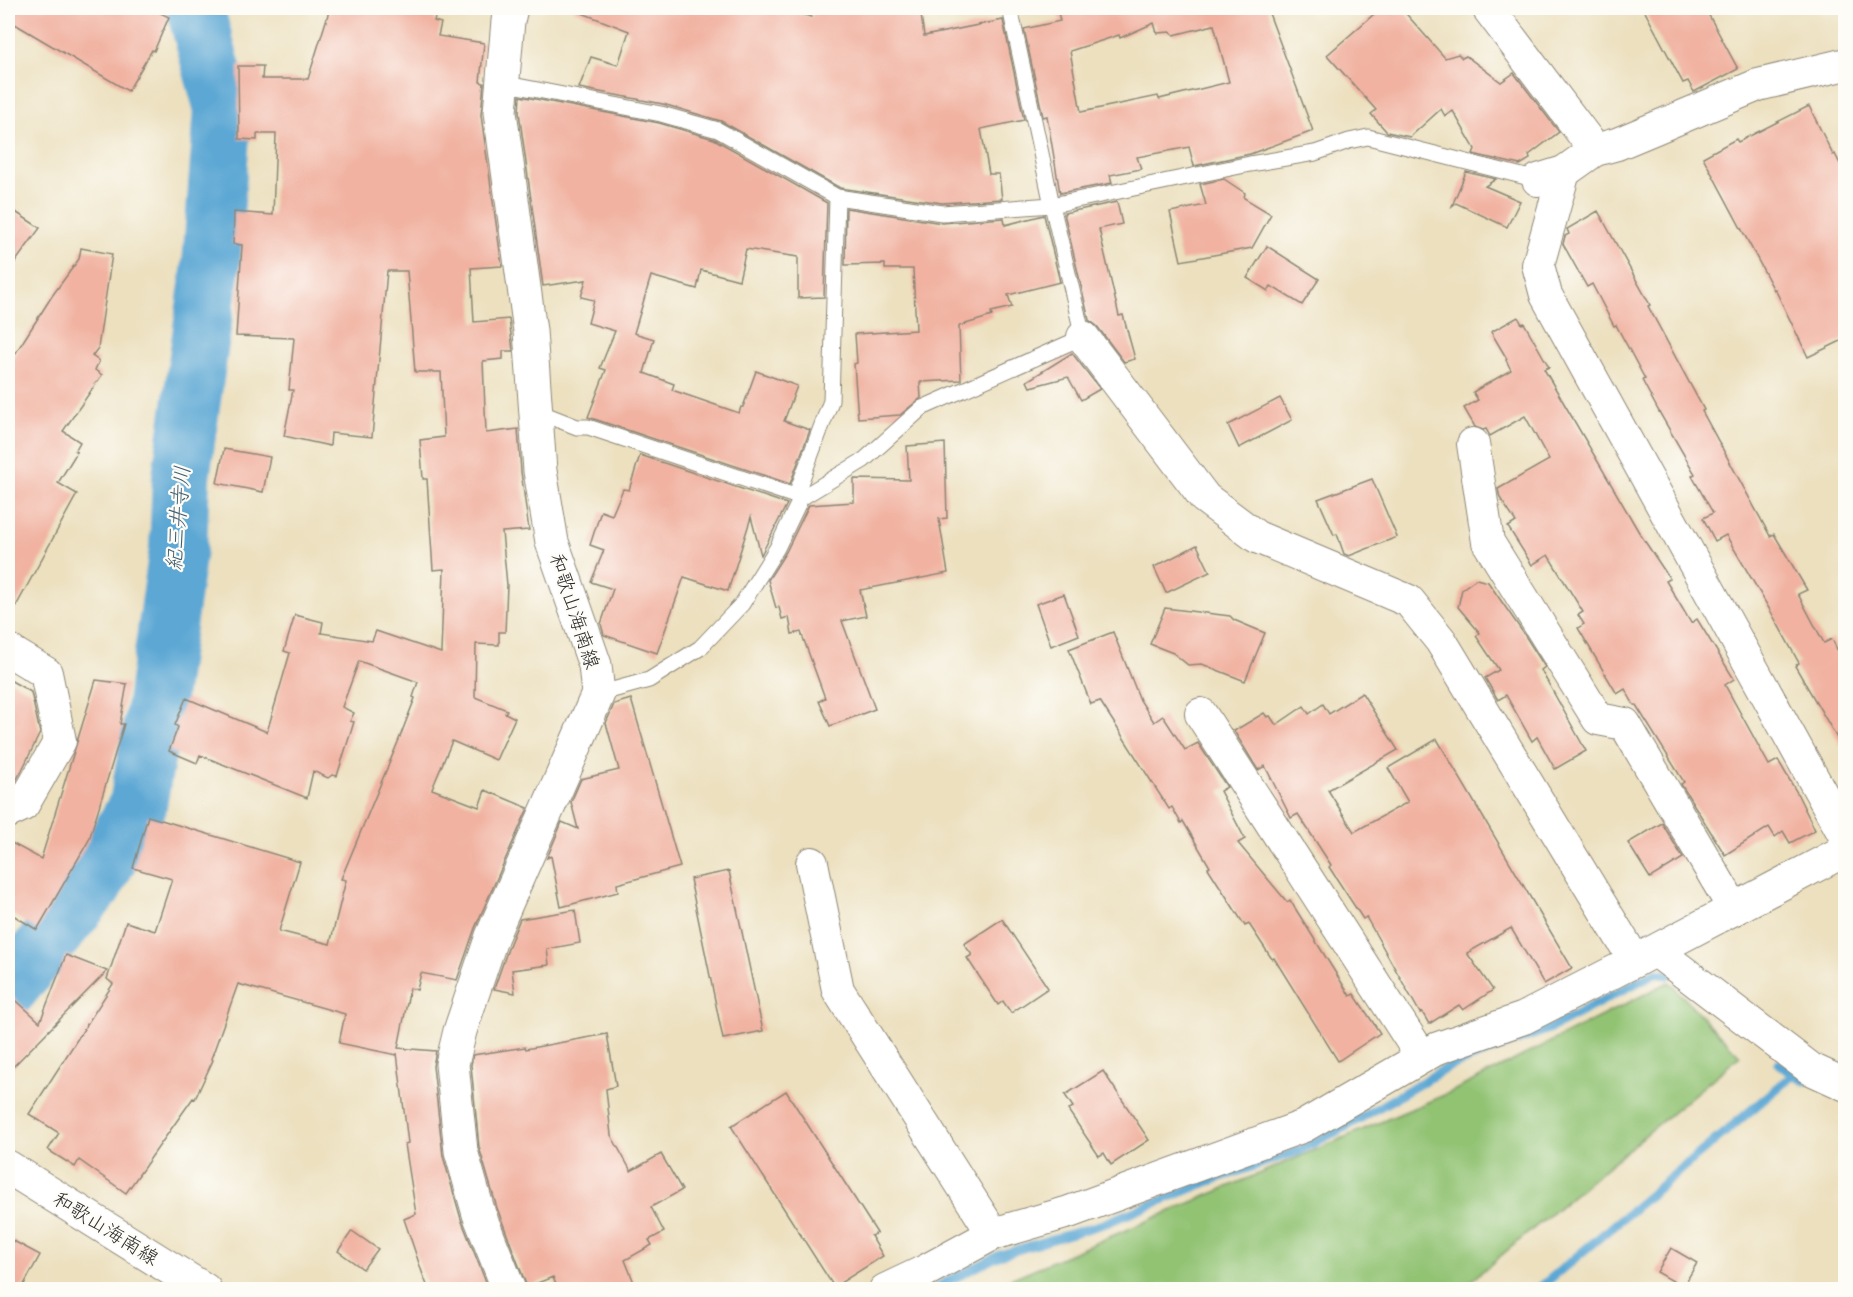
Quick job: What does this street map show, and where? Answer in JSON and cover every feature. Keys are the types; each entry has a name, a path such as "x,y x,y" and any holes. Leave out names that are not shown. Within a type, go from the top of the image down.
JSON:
{"main road":[{"name":"和歌山海南線","path":"509,1290 479,1214 461,1151 452,1064 460,1031 492,936 598,694 595,665 552,542 540,471 531,331 500,112 511,8"},
{"name":"和歌山海南線","path":"8,1167 205,1290"}],"street":[{"path":"1488,8 1595,150"},
{"path":"1845,64 1758,85 1617,144 1595,150 1551,176 1538,265 1546,296 1845,838"},
{"path":"1083,337 1206,498 1257,537 1409,601 1441,640 1646,956 1811,1069 1845,1085"},
{"path":"1473,444 1488,542 1598,719 1625,724 1734,909"},
{"path":"8,650 46,673 60,741 23,805 8,812"},
{"path":"1201,714 1422,1058"},
{"path":"885,1290 993,1234 1069,1212 1304,1126 1438,1048 1524,1018 1845,850"},
{"path":"812,863 838,990 993,1234"}],"lane":[{"path":"598,694 649,680 699,648 742,604 777,548 801,498 864,460 922,408 1083,337 1010,8"},
{"path":"502,83 661,114 718,130 837,197 942,213 1052,205 1250,164 1315,153 1368,137 1551,176"},
{"path":"801,498 798,489 831,401 837,197"},
{"path":"536,411 577,427 588,426 801,498"}],"green space":[{"path":"1669,982 1740,1056 1461,1289 987,1289 1449,1093"}],"building":[{"path":"8,8 150,8 169,17 154,51 152,50 128,91 8,20"},
{"path":"330,8 418,8 436,13 434,21 441,23 438,36 484,43 480,82 484,83 481,115 502,266 471,268 474,322 509,319 513,351 503,351 503,359 483,361 486,433 518,429 529,530 502,532 507,585 505,632 499,632 499,645 476,644 475,697 507,710 505,713 515,718 496,760 452,741 432,789 479,807 485,790 528,808 475,928 457,980 421,973 417,990 410,988 398,1048 436,1051 433,1066 443,1156 461,1219 489,1290 429,1290 404,1219 416,1214 405,1144 408,1143 397,1053 397,1055 339,1043 345,1014 238,984 211,1059 213,1060 195,1099 193,1098 126,1193 79,1160 75,1167 48,1150 59,1133 29,1114 113,984 107,979 126,922 155,931 172,879 133,868 148,816 300,862 279,931 330,944 346,880 341,879 398,742 415,698 413,697 418,682 359,661 342,707 354,713 350,721 354,722 337,776 332,775 328,778 313,771 307,798 200,755 197,763 169,751 178,727 175,725 186,698 267,732 290,653 284,651 295,615 323,622 321,633 372,641 376,631 441,653 444,569 433,570 427,479 423,479 420,440 444,437 441,372 415,372 407,271 387,271 372,437 331,433 330,446 284,436 293,390 289,390 294,338 236,336 242,245 233,244 234,212 273,215 276,134 257,134 257,140 239,139 238,66 263,66 262,79 308,79"},
{"path":"574,8 783,8 811,17 815,8 920,8 924,36 1003,20 1024,120 981,129 989,174 999,174 1002,199 942,203 840,188 721,121 663,104 579,88 591,57 618,65 629,31 574,10"},
{"path":"1057,8 1267,8 1313,131 1250,154 1194,166 1189,147 1137,157 1141,169 1110,175 1112,183 1060,193 1047,116 1043,117 1024,29 1060,21","holes":["1154,23 1157,33 1171,32 1174,35 1214,25 1229,82 1159,99 1158,96 1081,112 1070,51 1119,35 1120,38"]},
{"path":"1381,8 1401,8 1445,58 1458,54 1462,58 1466,56 1501,82 1514,73 1559,132 1529,155 1530,159 1520,165 1473,154 1475,149 1453,111 1445,116 1441,109 1410,137 1387,132 1371,114 1376,110 1327,55"},
{"path":"1643,8 1705,8 1738,69 1694,92 1688,81 1683,83"},
{"path":"520,96 659,123 714,139 827,203 824,297 798,298 798,257 746,249 739,280 701,270 697,289 651,276 634,333 654,339 644,373 674,384 672,390 739,413 756,371 797,386 784,421 810,430 790,484 588,417 606,370 600,368 615,331 588,323 594,300 581,297 586,280 543,286 519,112"},
{"path":"1809,106 1845,174 1845,339 1808,357 1775,289 1703,157 1736,139 1738,142"},
{"path":"1466,172 1496,179 1485,186 1520,201 1507,227 1456,203 1452,206"},
{"path":"1224,179 1245,193 1244,198 1271,214 1252,248 1181,261 1170,212 1206,205 1200,184"},
{"path":"1117,202 1122,224 1099,229 1119,316 1123,315 1135,359 1124,362 1097,326 1089,320 1064,213"},
{"path":"8,207 40,228 8,272"},
{"path":"846,208 942,223 1004,218 1005,225 1044,215 1060,282 1008,295 1012,307 991,312 992,316 959,326 961,380 920,382 921,398 900,415 858,418 854,364 857,363 855,334 916,330 913,269 885,269 885,264 845,265"},
{"path":"1598,211 1650,305 1648,306 1704,410 1702,411 1770,536 1774,534 1807,590 1798,594 1824,643 1832,639 1845,666 1845,752 1795,666 1799,663 1770,610 1726,535 1715,541 1703,518 1713,513 1692,476 1695,474 1642,380 1645,379 1616,325 1614,326 1592,284 1587,287 1563,244 1565,236 1569,234 1567,229"},
{"path":"1267,246 1319,279 1302,305 1271,286 1268,291 1247,278"},
{"path":"81,248 112,254 98,348 92,356 99,361 95,370 102,375 63,431 80,442 75,451 77,452 58,483 77,494 8,621 8,365 52,296 79,259"},
{"path":"1518,317 1522,324 1524,323 1549,367 1544,369 1640,534 1670,579 1666,581 1691,623 1697,619 1734,679 1725,685 1769,765 1778,760 1815,830 1790,843 1783,831 1775,837 1769,827 1725,855 1681,784 1684,782 1636,705 1625,689 1617,694 1578,628 1584,624 1578,615 1583,612 1548,555 1532,565 1508,527 1516,522 1500,498 1498,489 1549,460 1525,416 1490,436 1486,429 1475,427 1464,408 1478,400 1473,392 1511,370 1491,332"},
{"path":"1072,353 1100,389 1081,400 1068,377 1030,387 1027,381"},
{"path":"1280,398 1292,420 1239,448 1228,425"},
{"path":"945,443 947,518 939,519 948,573 860,590 866,616 842,621 875,709 830,726 819,701 825,698 801,632 792,634 789,617 782,619 779,607 776,608 768,580 786,552 809,505 854,502 854,479 909,480 907,446"},
{"path":"224,449 270,457 263,492 217,483"},
{"path":"640,455 787,504 761,555 751,517 728,591 684,577 657,653 604,635 601,624 613,589 591,582 604,550 590,545 601,511 612,515 623,489 629,490"},
{"path":"1372,479 1397,537 1349,556 1344,554 1337,534 1334,535 1318,499"},
{"path":"1197,545 1210,572 1166,593 1154,567"},
{"path":"1476,579 1488,582 1524,634 1545,667 1541,670 1586,751 1555,769 1537,737 1532,741 1506,695 1498,700 1485,678 1499,670 1476,636 1480,633 1458,607 1462,589"},
{"path":"1064,594 1079,635 1051,646 1036,604"},
{"path":"1165,608 1230,616 1234,620 1265,633 1245,681 1202,664 1188,665 1173,653 1150,644"},
{"path":"1113,632 1140,700 1154,722 1163,716 1185,750 1198,743 1227,787 1220,791 1245,839 1238,843 1287,902 1290,900 1350,996 1354,994 1380,1033 1338,1061 1274,958 1272,959 1249,924 1245,926 1208,868 1210,867 1183,821 1181,823 1172,807 1169,809 1100,701 1091,704 1069,649"},
{"path":"8,679 31,692 40,733 22,770 8,792"},
{"path":"96,680 127,684 120,724 124,724 89,840 37,930 8,912 8,841 41,859"},
{"path":"1362,693 1398,750 1328,790 1354,832 1408,802 1388,768 1437,739 1572,968 1544,984 1511,928 1467,953 1493,990 1463,1010 1459,1005 1429,1024 1422,1012 1420,1013 1366,917 1363,919 1298,814 1291,818 1265,766 1258,770 1234,731 1264,713 1267,717 1270,716 1276,725 1304,706 1309,714 1323,704 1329,714"},
{"path":"631,699 680,867 617,884 618,892 561,907 551,856 547,858 562,822 578,829 571,802 581,779 619,770 606,723 614,704"},
{"path":"1662,823 1683,858 1650,878 1628,843"},
{"path":"729,871 763,1031 723,1039 690,879"},
{"path":"575,910 580,943 547,949 549,965 512,970 515,993 494,989 520,919"},
{"path":"1002,919 1048,988 1011,1013 1003,1001 998,1005 967,958 972,955 964,944"},
{"path":"66,955 107,971 8,1072 8,993 40,1022"},
{"path":"607,1034 616,1086 606,1089 611,1135 631,1171 661,1154 682,1190 651,1207 664,1232 649,1240 652,1245 625,1260 637,1290 558,1290 553,1277 527,1287 497,1208 479,1147 471,1065 473,1055 525,1047 526,1049"},
{"path":"1103,1071 1149,1140 1111,1165 1104,1153 1099,1156 1068,1110 1073,1107 1065,1095"},
{"path":"786,1091 877,1233 871,1236 883,1256 834,1287 731,1126"},
{"path":"352,1231 378,1249 363,1269 338,1251"},
{"path":"8,1238 40,1255 21,1290 8,1290"},
{"path":"1671,1248 1697,1263 1683,1287 1657,1272"}],"waterway":[{"name":"紀三井寺川","path":"8,990 93,886 138,804 156,703 178,549 181,477 211,265 223,109 195,8"},
{"path":"931,1290 1000,1255 1103,1224 1207,1182 1298,1151 1345,1127 1450,1066 1551,1028 1655,973 1668,975"},
{"path":"1779,1064 1805,1081"},
{"path":"1537,1290 1793,1075"}]}
